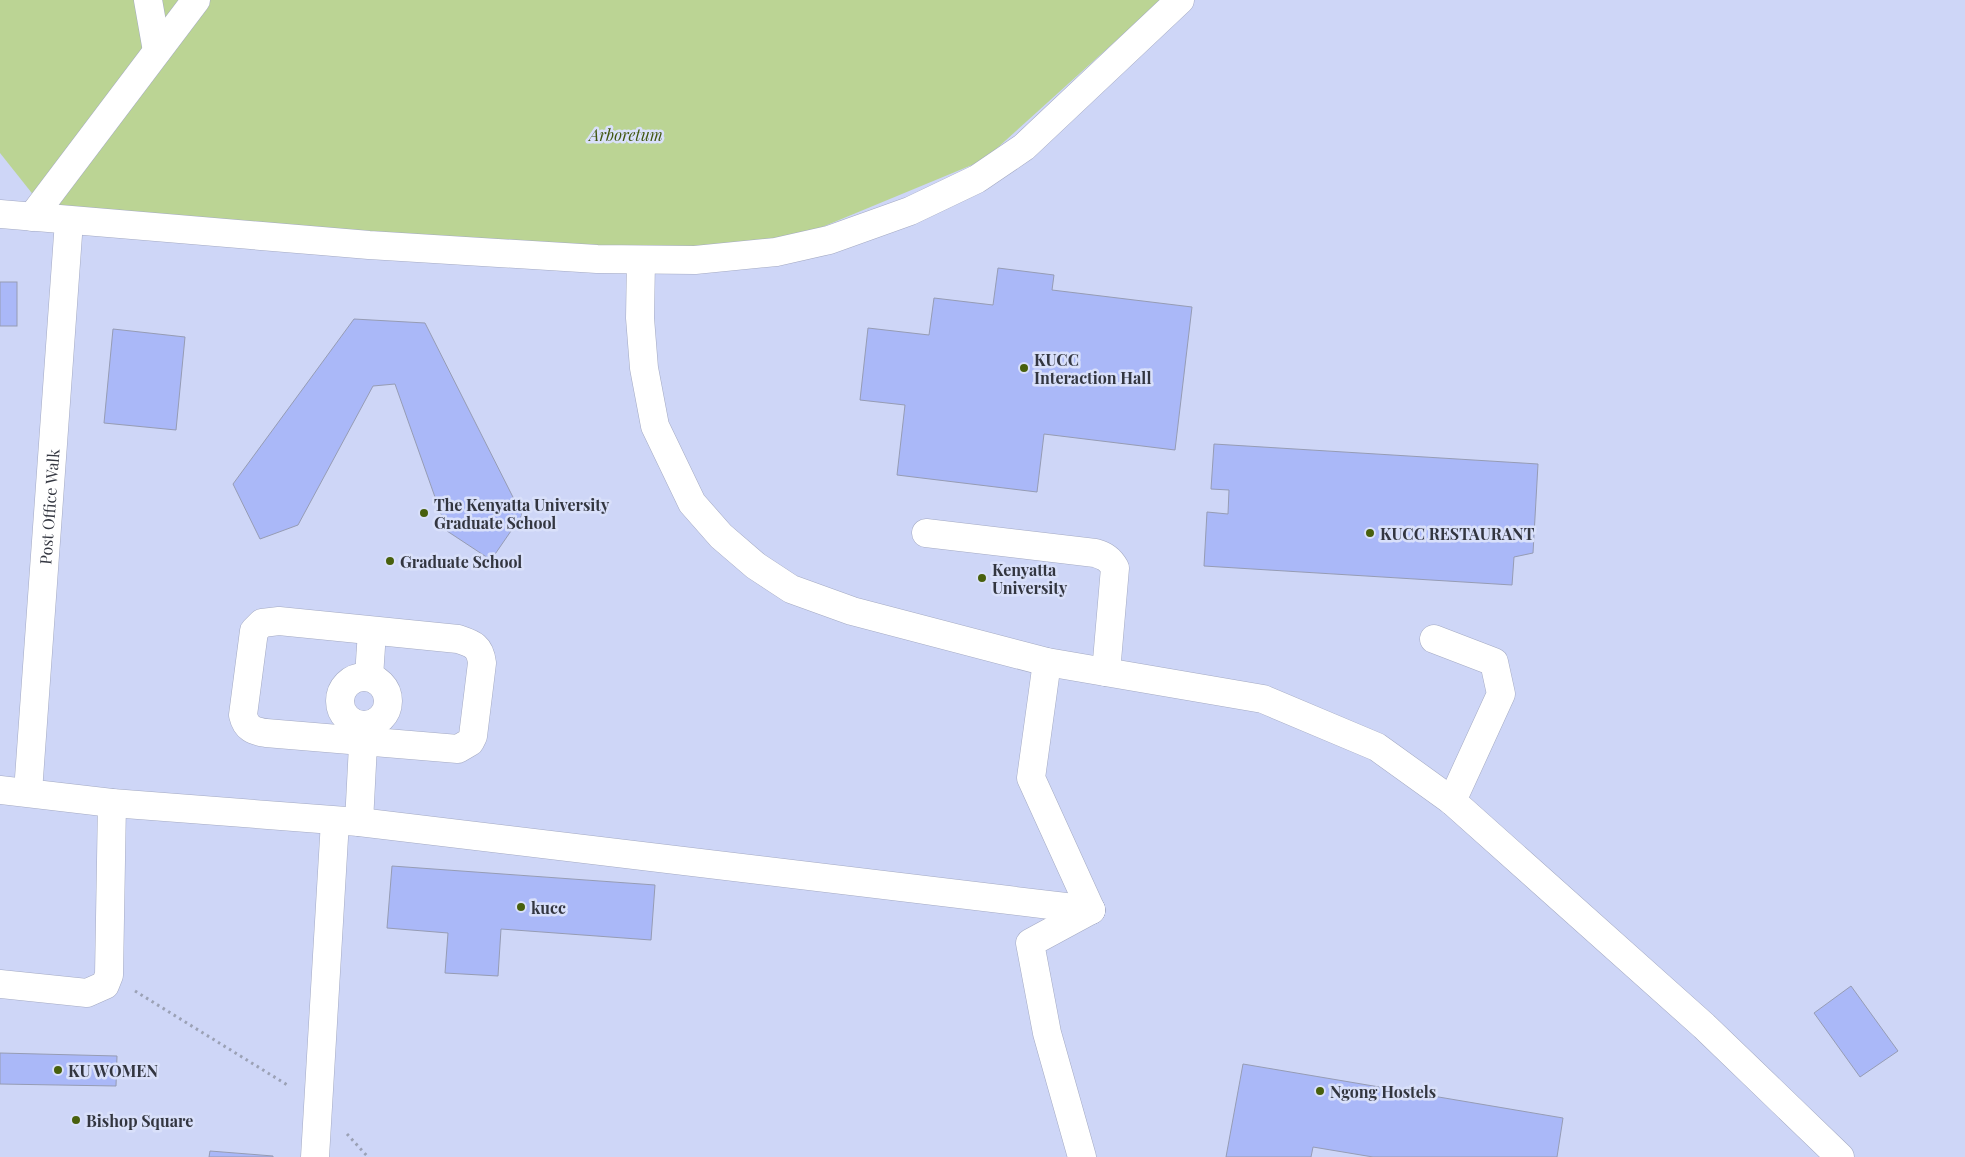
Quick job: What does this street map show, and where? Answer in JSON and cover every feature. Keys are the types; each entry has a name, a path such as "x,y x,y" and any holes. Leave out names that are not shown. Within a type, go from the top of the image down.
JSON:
{"lane":[{"path":"148,0 157,51"},
{"path":"32,217 196,0"},
{"path":"0,214 369,245 641,260 695,260 776,252 829,240 910,211 968,183 1024,146 1180,0"},
{"name":"Post Office Walk","path":"28,792 69,221"},
{"path":"641,260 640,318 644,368 655,426 692,504 721,536 756,566 791,589 852,611 1047,662 1263,699 1377,747 1452,801 1704,1026 1840,1157"},
{"path":"926,533 1096,553 1112,561 1115,568 1106,672"},
{"path":"279,621 458,639 472,644 480,653 482,663 473,736 470,742 458,749 363,733 257,732 249,728 245,723 243,714 252,639 254,631 262,623 279,621"},
{"path":"369,677 372,631"},
{"path":"1434,639 1494,662 1501,694 1452,801"},
{"path":"1047,662 1031,778 1091,910"},
{"path":"316,1157 319,1104 347,821 363,733 378,721 387,710 388,696 381,684 369,677 352,679 341,691 340,707 348,721 363,733"},
{"path":"0,790 112,803 347,821 1091,910"},
{"path":"0,984 87,992 105,986 108,975 112,803"},
{"path":"1082,1157 1047,1033 1030,943 1091,910"}],"path":[{"path":"108,975 319,1104 368,1157"}],"shaded area":[{"name":"Kenyatta University","path":"0,0 1965,0 1965,1157 0,1157"}],"green space":[{"name":"Arboretum","path":"0,0 1161,0 984,160 786,242 634,269 62,231 0,153"}],"building":[{"name":"KUCC Interaction Hall","path":"998,268 1054,275 1052,290 1192,307 1175,450 1044,434 1037,492 897,475 905,405 860,400 868,328 929,335 934,298 993,305"},
{"path":"0,282 17,282 17,326 0,326"},
{"name":"Graduate School","path":"354,319 425,323 522,515 491,560 447,531 395,384 373,386 298,525 260,539 233,484"},
{"path":"113,329 185,337 176,430 104,423"},
{"name":"KUCC RESTAURANT","path":"1214,444 1538,464 1533,553 1514,557 1512,585 1204,566 1207,512 1228,514 1229,490 1211,489"},
{"name":"kucc","path":"392,866 655,885 651,940 501,929 498,976 445,973 448,933 387,928"},
{"path":"1851,986 1898,1051 1860,1077 1814,1013"},
{"name":"KU WOMEN","path":"0,1053 117,1056 116,1086 0,1084"},
{"name":"Ngong Hostels","path":"1243,1064 1563,1118 1557,1157 1373,1157 1313,1147 1311,1157 1226,1157"},
{"path":"210,1151 273,1156 273,1157 209,1157"}],"place":[{"name":"KUCC Interaction Hall","path":"1024,368"},
{"name":"The Kenyatta University Graduate School","path":"424,513"},
{"name":"KUCC RESTAURANT","path":"1370,533"},
{"name":"Graduate School","path":"390,561"},
{"name":"Kenyatta University","path":"982,578"},
{"name":"kucc","path":"521,907"},
{"name":"KU WOMEN","path":"58,1070"},
{"name":"Ngong Hostels","path":"1320,1091"},
{"name":"Bishop Square","path":"76,1120"}]}
